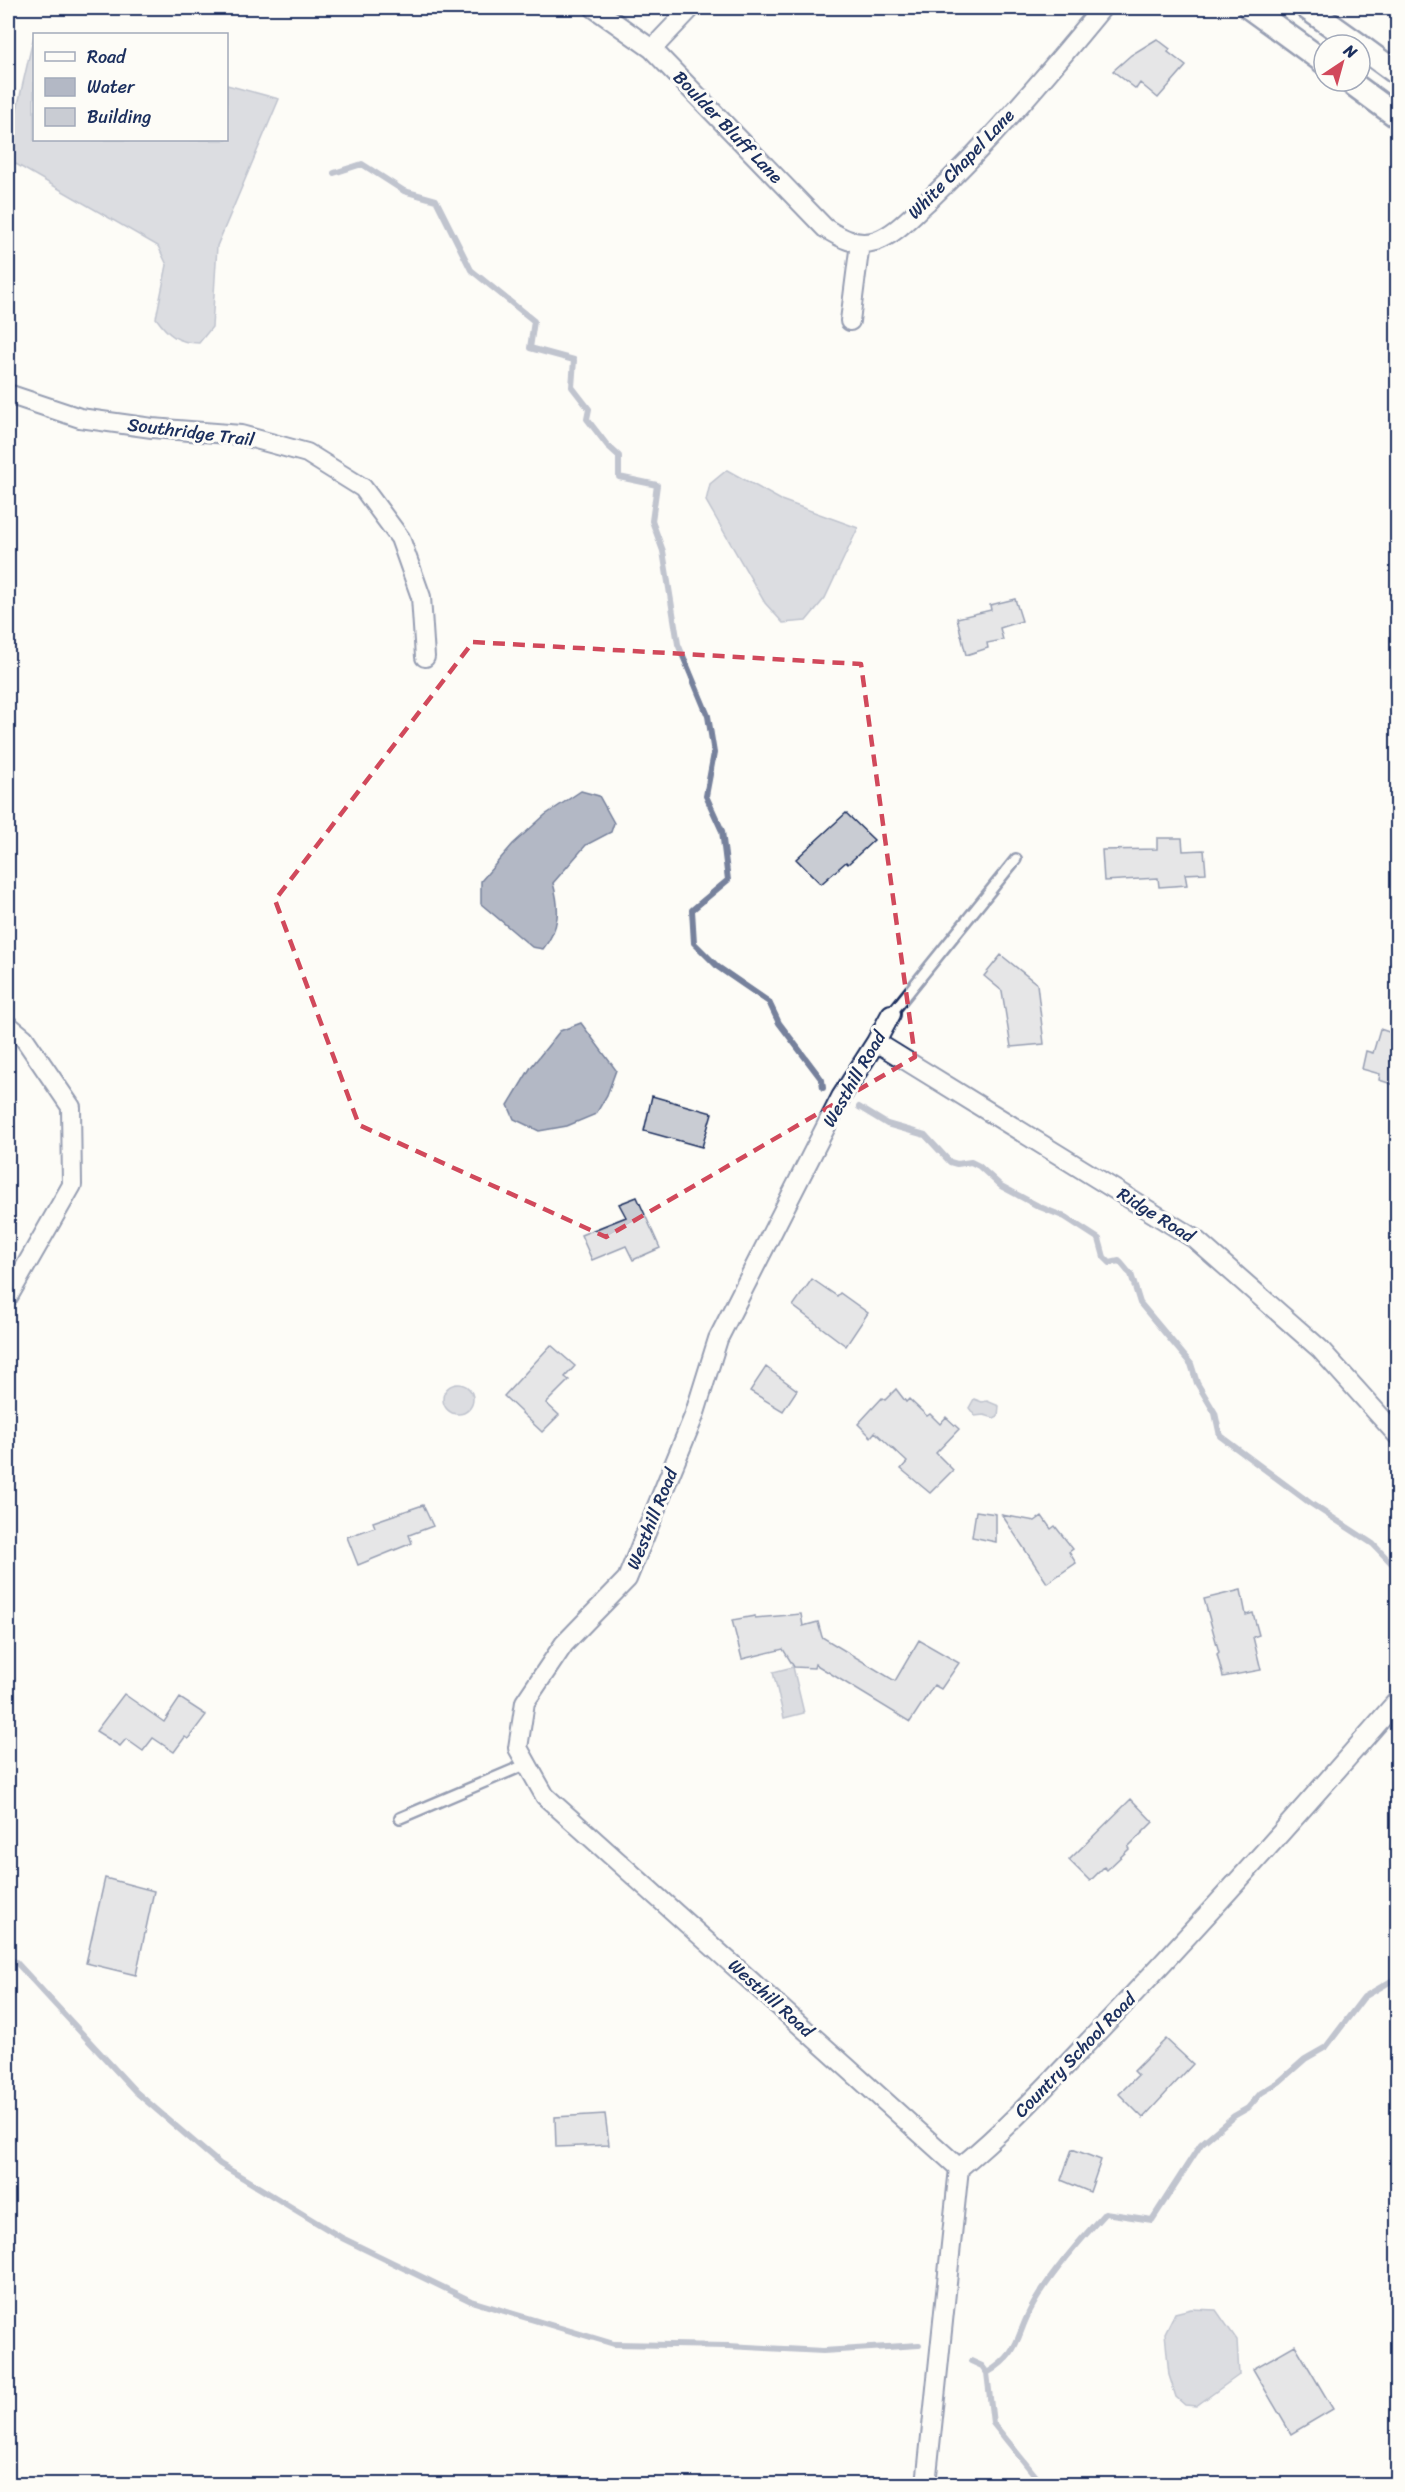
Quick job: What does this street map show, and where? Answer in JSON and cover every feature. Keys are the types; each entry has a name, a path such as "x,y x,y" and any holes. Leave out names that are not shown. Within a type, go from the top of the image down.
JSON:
{"street":[{"name":"Boulder Bluff Lane","path":"594,8 652,50 825,228 845,240 860,243"},
{"path":"652,50 691,8"},
{"name":"White Chapel Lane","path":"860,243 877,240 899,228 945,184 1007,120 1102,8"},
{"path":"1250,8 1312,53"},
{"path":"1307,8 1341,33"},
{"path":"1372,55 1398,74"},
{"path":"1365,93 1398,117"},
{"path":"850,321 860,243"},
{"name":"Southridge Trail","path":"8,394 80,418 152,428 241,435 307,453 363,488 400,538 421,597 425,657"},
{"name":"Westhill Road","path":"891,1014 842,1097 718,1339 694,1416 627,1579 564,1644 525,1702 518,1748 545,1796 959,2168"},
{"path":"8,1025 24,1038 71,1107 72,1185 8,1297"},
{"name":"Ridge Road","path":"876,1042 1195,1239 1320,1349 1398,1436"},
{"name":"Country School Road","path":"959,2168 997,2137 1170,1956 1257,1862 1398,1700"},
{"path":"926,2484 959,2168"}],"lane":[{"path":"891,1014 1016,859"},
{"path":"400,1818 527,1764"}],"highlighted area":[{"path":"473,642 861,664 915,1057 606,1237 359,1125 275,900"}],"water":[{"path":"33,39 33,141 228,141 228,85 279,99 217,246 212,327 199,343 179,340 156,318 167,265 158,246 14,163 9,144"},
{"path":"727,470 781,500 858,528 825,598 806,621 783,623 765,603 706,501 710,484"},
{"path":"581,791 599,796 614,823 611,832 586,845 553,883 557,901 557,918 553,933 543,949 532,947 481,904 481,881 513,844 545,815"},
{"path":"581,1023 616,1070 607,1095 596,1114 567,1126 539,1131 514,1119 508,1105 531,1067 560,1031"},
{"path":"458,1384 469,1388 473,1399 469,1410 458,1414 447,1410 443,1399 447,1388"},
{"path":"974,1399 999,1406 998,1416 994,1418 984,1415 975,1416 969,1408"},
{"path":"793,1667 804,1713 784,1718 773,1672"},
{"path":"1191,2309 1216,2310 1237,2340 1239,2375 1196,2406 1185,2405 1176,2397 1169,2375 1165,2333 1175,2313"}],"building":[{"path":"1157,39 1170,49 1168,52 1186,66 1158,98 1140,83 1136,89 1113,71 1131,55"},
{"path":"1015,599 1022,621 1000,628 1003,640 987,643 988,648 966,655 957,618 991,610 990,605"},
{"path":"846,813 874,840 848,864 846,862 821,884 796,859"},
{"path":"1157,838 1182,838 1183,851 1204,850 1206,873 1185,874 1187,885 1159,887 1158,878 1104,881 1102,850 1157,849"},
{"path":"1001,955 1037,984 1044,1044 1011,1047 1002,991 984,976"},
{"path":"1380,1029 1398,1035 1398,1086 1379,1080 1380,1074 1362,1069 1366,1051 1373,1053"},
{"path":"652,1096 712,1113 702,1147 644,1131"},
{"path":"637,1197 660,1248 633,1260 626,1246 592,1260 581,1235 626,1217 619,1204"},
{"path":"812,1279 837,1296 840,1293 868,1313 846,1346 793,1306"},
{"path":"551,1345 575,1366 565,1377 569,1380 546,1403 559,1415 542,1432 504,1396"},
{"path":"766,1367 797,1390 783,1411 750,1391"},
{"path":"896,1389 906,1402 909,1399 927,1416 930,1414 940,1424 946,1417 959,1429 936,1453 953,1470 930,1493 901,1469 907,1462 875,1432 871,1437 858,1424 882,1398 885,1400"},
{"path":"423,1505 433,1526 409,1535 412,1543 358,1565 347,1537 375,1527 373,1522"},
{"path":"976,1511 996,1514 996,1542 972,1537"},
{"path":"1002,1515 1035,1521 1042,1516 1051,1529 1055,1526 1073,1549 1069,1552 1076,1563 1047,1583"},
{"path":"1241,1590 1246,1615 1253,1613 1259,1635 1253,1637 1261,1670 1223,1677 1217,1654 1219,1652 1204,1599"},
{"path":"801,1614 803,1626 818,1622 822,1637 895,1681 919,1640 959,1663 941,1689 934,1685 910,1722 815,1664 814,1668 794,1667 783,1649 742,1659 732,1620 755,1616 755,1618"},
{"path":"124,1694 164,1722 180,1698 206,1715 188,1739 185,1737 174,1752 153,1738 143,1751 126,1739 120,1746 96,1731"},
{"path":"1131,1799 1153,1822 1107,1870 1104,1867 1090,1881 1069,1860"},
{"path":"105,1878 154,1891 136,1975 86,1963"},
{"path":"1166,2039 1193,2064 1143,2118 1119,2094 1138,2075 1134,2071"},
{"path":"605,2114 609,2145 556,2147 555,2117"},
{"path":"1072,2149 1101,2160 1090,2192 1061,2180"},
{"path":"1295,2345 1333,2409 1291,2434 1253,2369"}],"waterway":[{"path":"334,173 362,164 404,191 436,200 471,270 534,321 530,348 574,360 572,387 589,409 587,419 607,445 619,456 619,477 657,485 652,521 663,551 678,644 708,716 714,753 706,796 722,831 728,880 692,910 694,943 718,967 769,1002 779,1023 822,1080 823,1088"},
{"path":"859,1107 887,1124 925,1135 950,1162 957,1164 971,1162 979,1166 1001,1186 1040,1207 1065,1217 1099,1239 1104,1257 1110,1263 1119,1261 1131,1274 1140,1303 1191,1364 1197,1383 1215,1413 1220,1436 1310,1503 1373,1544 1398,1570"},
{"path":"1398,1912 1395,1913 1398,1924"},
{"path":"8,1959 16,1962 136,2092 220,2164 342,2238 471,2301 614,2344 728,2346 823,2351 919,2345"},
{"path":"1042,2484 993,2423 987,2373 1006,2358 1012,2350 1027,2316 1048,2282 1076,2245 1105,2213 1152,2220 1201,2144 1234,2116 1248,2108 1261,2093 1279,2082 1305,2059 1326,2047 1364,1997 1398,1977"},
{"path":"971,2361 982,2366 987,2373"}]}
